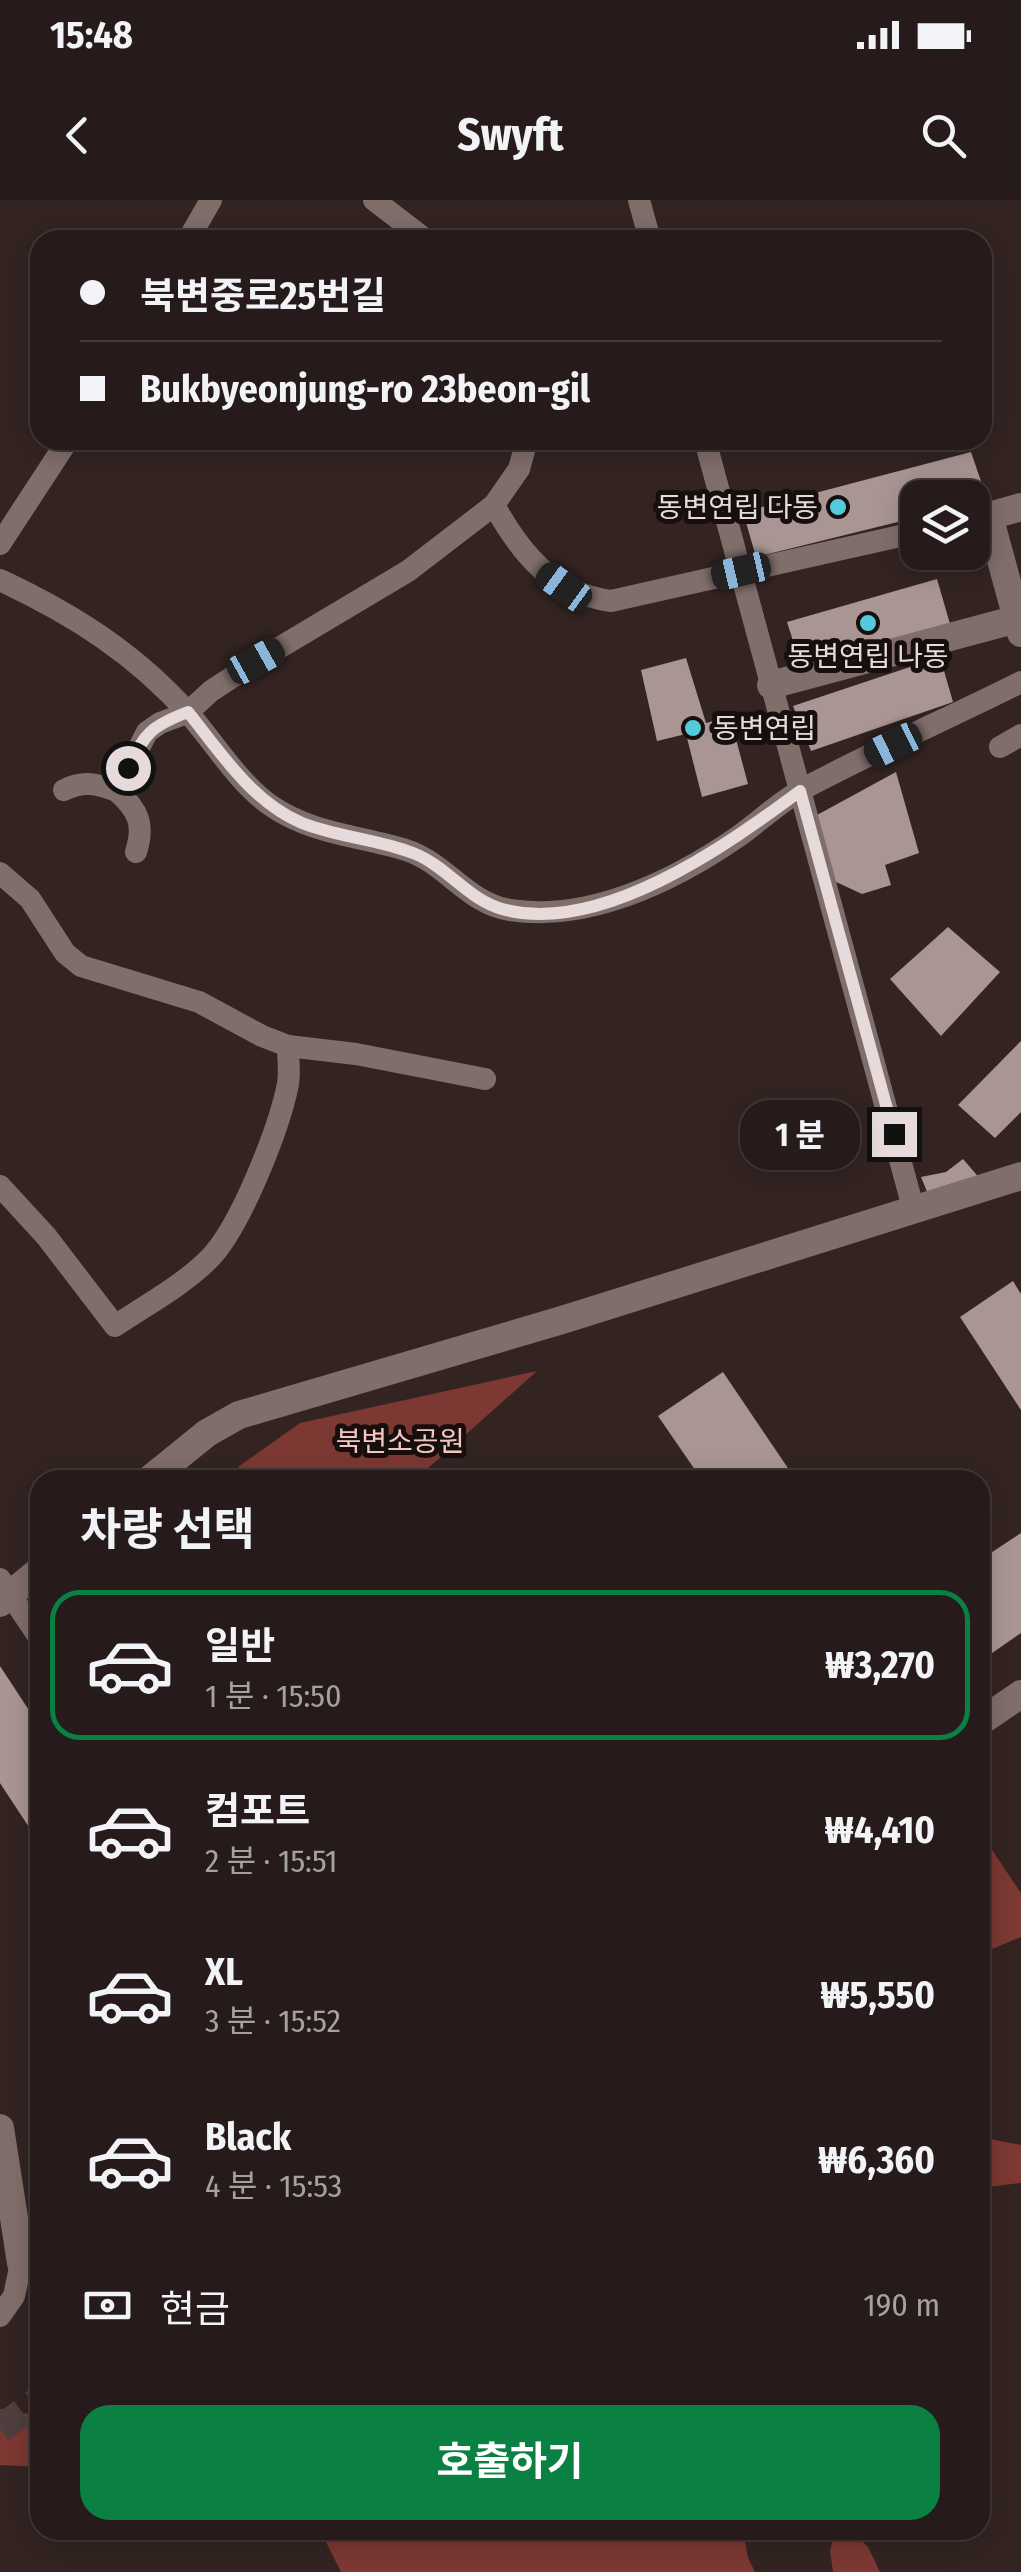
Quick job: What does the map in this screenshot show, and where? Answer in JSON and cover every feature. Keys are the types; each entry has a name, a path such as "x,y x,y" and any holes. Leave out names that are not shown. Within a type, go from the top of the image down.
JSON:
{"street":[{"path":"990,516 1021,507"},
{"path":"772,686 1019,626 990,544"},
{"path":"162,1470 207,1432 239,1414 562,1320 1021,1176"},
{"path":"4,1592 30,1576"},
{"path":"990,1715 1021,1694"},
{"path":"0,2128 21,2263"}],"lane":[{"path":"194,230 211,200"},
{"path":"374,200 413,230"},
{"path":"638,200 647,230"},
{"path":"0,544 61,450"},
{"path":"117,790 147,732 188,712 256,661 408,571 494,505 518,470 524,450"},
{"path":"708,450 914,1211"},
{"path":"494,505 515,543 541,570 588,598 611,601 900,536"},
{"path":"0,580 93,628 126,653 188,712 248,786 271,806 301,822 432,861 480,901 505,910 566,911 601,904 658,883 733,840 800,791 1021,682"},
{"path":"1000,747 1021,735"},
{"path":"64,790 89,782 117,790 138,814 141,836 136,852"},
{"path":"0,873 30,898 65,953 81,966 199,1002 288,1046 356,1054 484,1079"},
{"path":"0,1186 46,1236 114,1326 190,1275 211,1257 230,1232 280,1112 289,1081 288,1046"},
{"path":"4,1592 30,1626"},
{"path":"0,2316 14,2296 21,2263"}],"green space":[{"name":"북변소공원","path":"537,1371 426,1470 238,1467 300,1423"},
{"path":"990,1847 1021,1893 1021,1937 990,1950"},
{"path":"990,2139 1021,2145 1021,2183 990,2187"},
{"path":"0,2409 30,2414 30,2466 0,2465"},
{"path":"325,2540 745,2540 755,2572 341,2572"},
{"path":"833,2540 861,2540 880,2572 833,2572"}],"building":[{"name":"동변연립 다동","path":"971,452 981,480 900,480 900,521 756,557 743,512"},
{"name":"동변연립 나동","path":"937,579 950,624 801,666 787,622"},
{"path":"940,657 953,702 811,751 793,706"},
{"name":"동변연립","path":"686,658 706,723 730,717 748,784 702,797 686,734 657,741 641,670"},
{"path":"896,772 919,853 885,865 891,885 862,894 834,881 817,815"},
{"path":"948,927 1000,972 941,1036 890,979"},
{"path":"1021,1041 1021,1112 995,1138 958,1105"},
{"path":"963,1159 982,1181 928,1194 921,1177 946,1172"},
{"path":"1013,1281 1021,1294 1021,1410 960,1317"},
{"path":"723,1372 789,1470 695,1470 658,1416"},
{"path":"1021,1533 1021,1633 990,1655 990,1553"},
{"path":"0,1666 30,1712 30,1829 0,1783"}],"tunnel":[{"path":"0,2429 30,2406"}],"place":[{"name":"동변연립 다동","path":"838,507"},
{"name":"동변연립 나동","path":"868,623"},
{"name":"동변연립","path":"693,728"}],"route":[{"path":"128,768 147,732 188,712 248,786 271,806 301,822 432,861 480,901 505,910 534,913 601,904 658,883 733,840 800,791 894,1134"}]}
